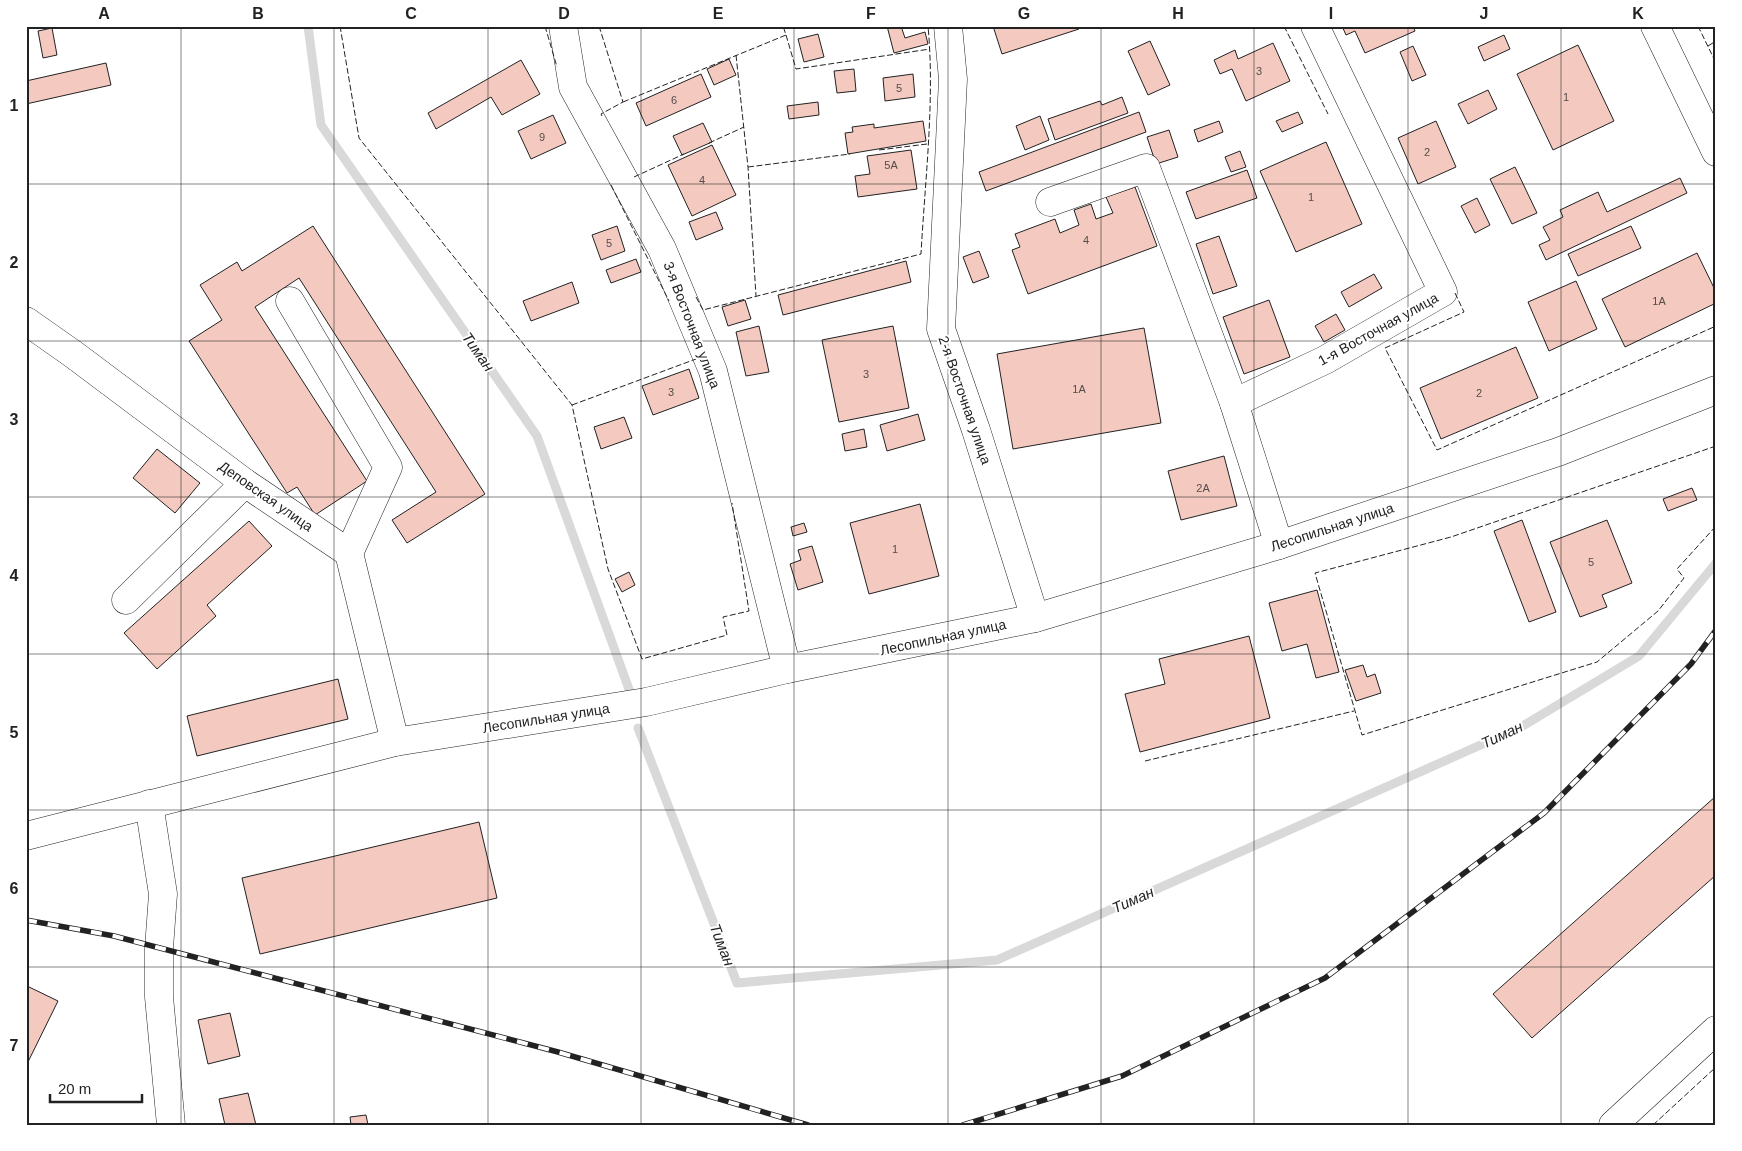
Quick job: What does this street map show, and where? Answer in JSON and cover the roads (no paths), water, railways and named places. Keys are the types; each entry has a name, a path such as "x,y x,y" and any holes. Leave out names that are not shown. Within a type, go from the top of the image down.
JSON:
{"street":[{"name":"3-я Восточная улица","path":"564,26 573,87 662,249 713,372 787,669"},
{"name":"2-я Восточная улица","path":"948,26 952,79 941,329 976,430 1035,618"},
{"name":"1-я Восточная улица","path":"1234,403 1324,360 1443,292 1315,26"},
{"path":"1655,26 1716,152"},
{"path":"1050,202 1146,168 1234,403 1279,545"},
{"path":"290,301 388,468 349,554 395,742"},
{"name":"Деповская улица","path":"26,321 245,482 349,554"},
{"name":"Лесопильная улица","path":"26,836 395,742 646,702 787,669 1035,618 1279,545 1558,452 1716,390"},
{"path":"126,600 245,482"},
{"path":"149,804 162,894 159,997 171,1125"},
{"path":"1613,1125 1716,1030"}],"waterway":[{"name":"Тиман","path":"308,26 321,125 537,436 630,692"},
{"name":"Тиман","path":"638,728 737,983 997,960 1521,727 1639,656 1716,563"}],"railway":[{"path":"963,1125 1122,1076 1325,978 1544,813 1691,664 1716,630"},
{"path":"26,920 114,936 558,1052 808,1125"}]}
